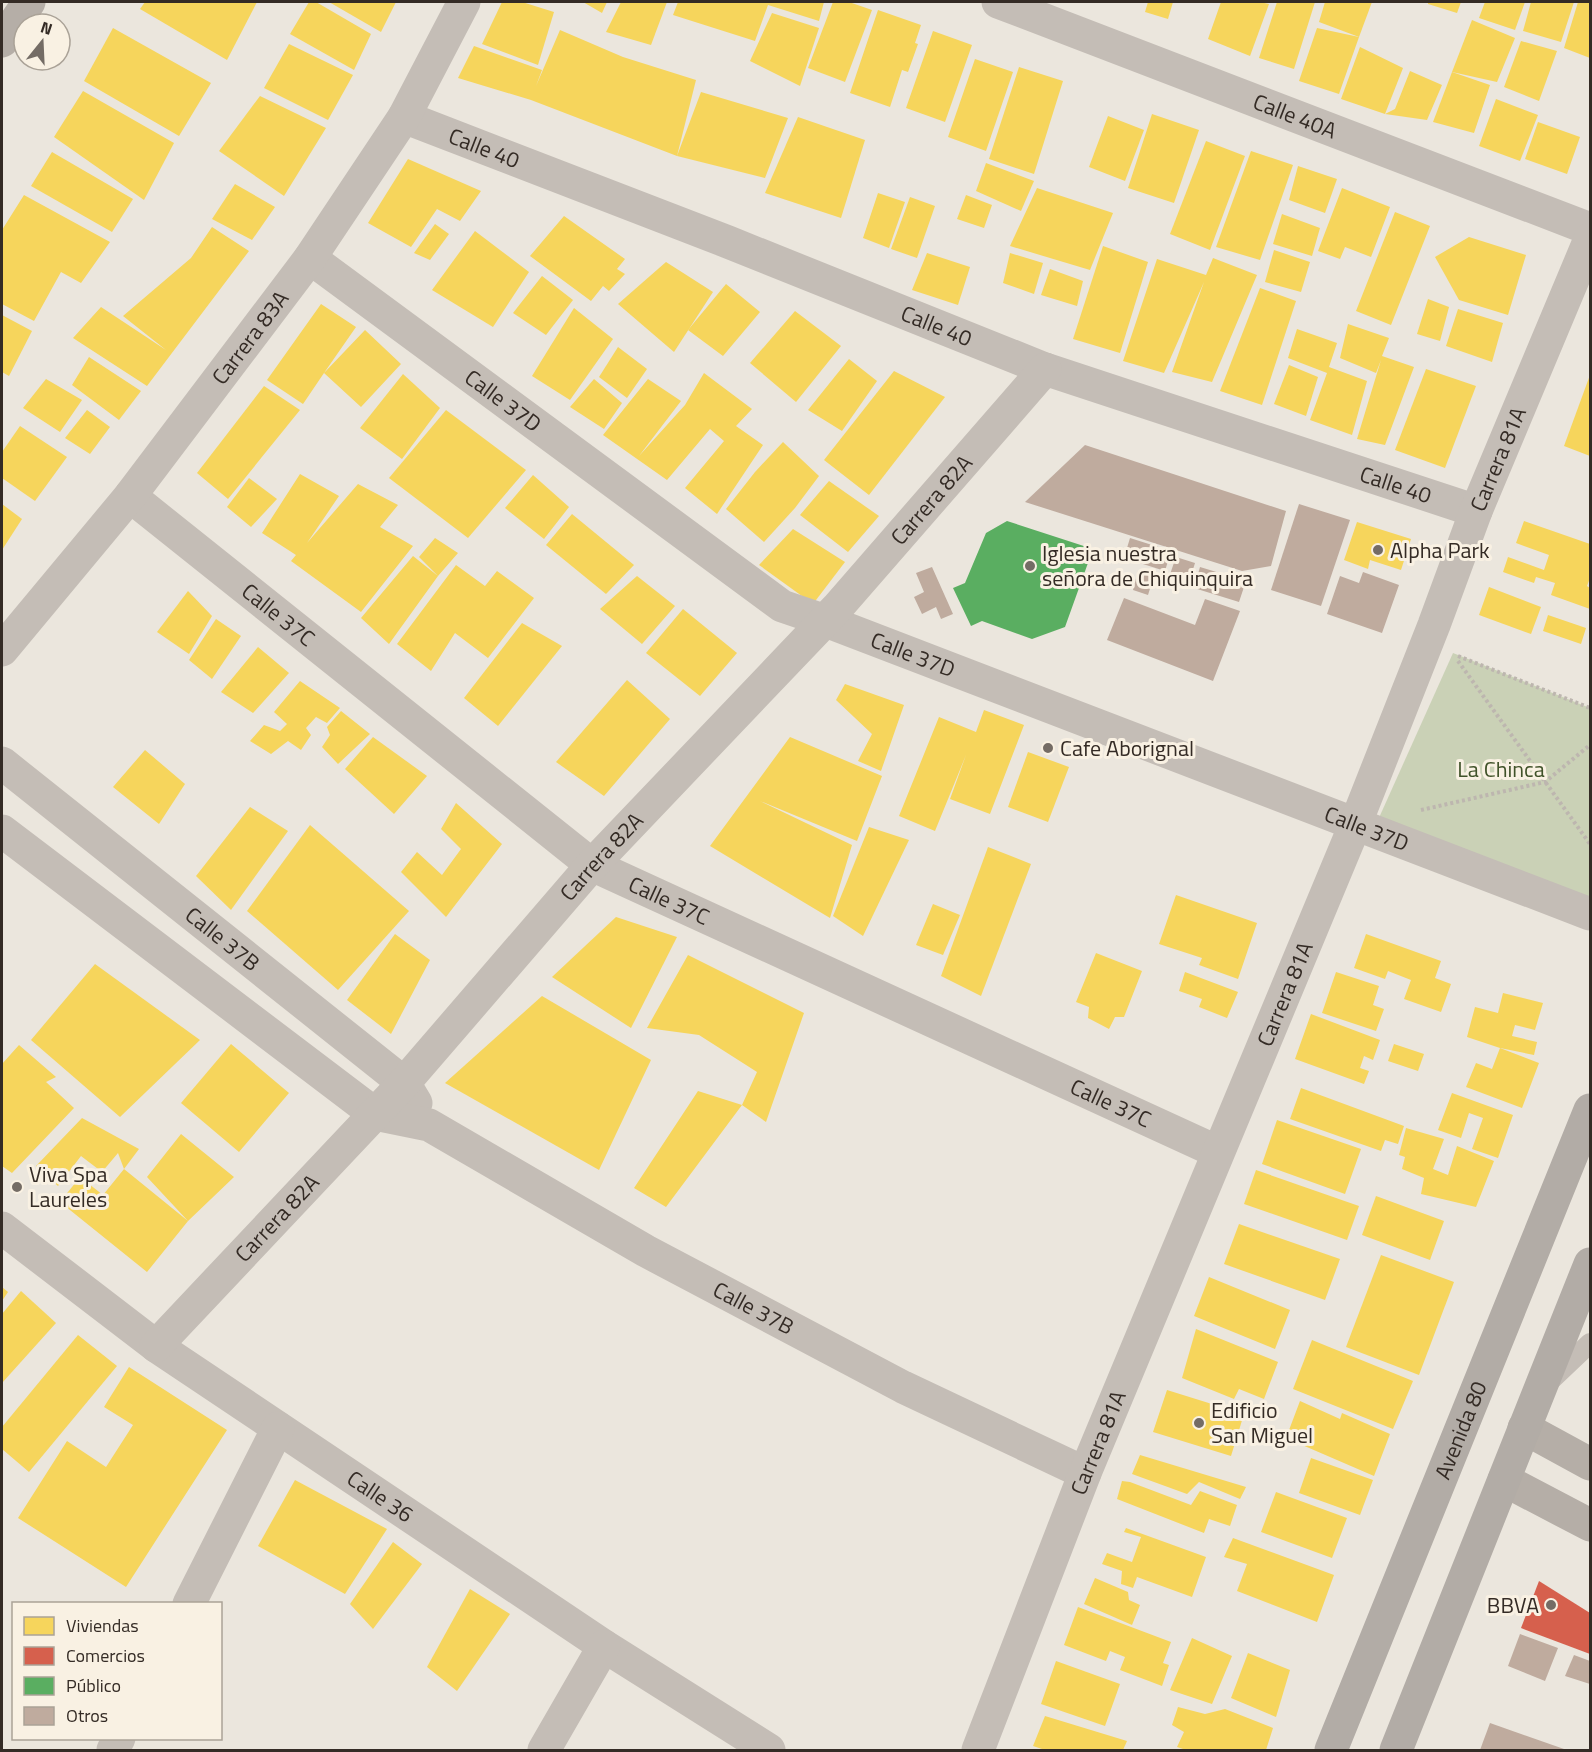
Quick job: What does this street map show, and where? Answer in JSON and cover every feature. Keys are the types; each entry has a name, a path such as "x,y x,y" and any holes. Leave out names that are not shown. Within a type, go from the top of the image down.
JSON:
{"main road":[{"name":"Avenida 80","path":"1331,1750 1590,1110"},
{"path":"1396,1750 1590,1264"}],"street":[{"path":"2,41 28,2"},
{"name":"Carrera 83A","path":"2,650 130,496 310,258 404,117 464,2"},
{"name":"Calle 40A","path":"998,2 1590,229"},
{"name":"Calle 40","path":"404,117 728,242 1046,369 1476,511"},
{"name":"Carrera 81A","path":"978,1750 1085,1473 1355,825 1434,625 1476,511 1590,239"},
{"name":"Calle 37D","path":"310,258 782,606 1590,914"},
{"name":"Carrera 82A","path":"156,1346 404,1083 592,865 826,621 1046,369"},
{"name":"Calle 37C","path":"130,496 592,865 1218,1152"},
{"name":"Calle 37B","path":"2,763 404,1083 429,1125"},
{"name":"Calle 37B","path":"2,831 375,1114 429,1125 646,1251 903,1387 1085,1473"},
{"name":"Calle 36","path":"2,1228 156,1346 604,1646 769,1750"},
{"path":"190,1602 278,1428"},
{"path":"1524,1428 1590,1464"},
{"path":"1504,1480 1590,1525"},
{"path":"544,1750 604,1646"}],"lane":[{"path":"1540,1390 1590,1343"}],"path":[{"path":"1590,708 1453,653 1590,844"},
{"path":"1412,813 1545,782 1590,746"}],"green space":[{"name":"La Chinca","path":"1453,653 1590,708 1590,899 1378,820"}],"building: Viviendas":[{"path":"145,2 257,2 227,60 140,9"},
{"path":"309,2 316,2 371,34 354,70 290,34"},
{"path":"329,2 396,2 381,32"},
{"path":"502,2 522,2 554,12 538,65 482,44"},
{"path":"583,2 607,2 602,13"},
{"path":"621,2 667,2 651,45 606,32"},
{"path":"678,2 824,2 819,21 768,5 755,41 673,15"},
{"path":"833,2 849,2 872,10 845,82 808,68"},
{"path":"1148,2 1173,2 1168,19 1145,12"},
{"path":"1221,2 1269,4 1250,56 1208,39"},
{"path":"1277,2 1315,2 1294,69 1259,58"},
{"path":"1325,2 1372,2 1359,37 1319,22"},
{"path":"1428,2 1461,2 1457,13 1428,4"},
{"path":"1485,2 1525,2 1515,30 1479,18"},
{"path":"1531,2 1574,2 1561,42 1523,31"},
{"path":"1578,2 1590,2 1590,58 1564,48"},
{"path":"878,10 921,25 915,43 918,44 908,72 902,70 890,107 850,93"},
{"path":"772,13 819,28 800,86 750,61"},
{"path":"1472,20 1515,38 1497,82 1452,72"},
{"path":"113,28 211,83 179,136 84,81"},
{"path":"1317,28 1359,37 1339,94 1299,81"},
{"path":"560,30 623,57 696,80 677,156 531,100 458,78 474,46 542,70 536,86"},
{"path":"933,31 972,45 945,122 906,108"},
{"path":"1521,41 1557,51 1539,101 1504,87"},
{"path":"289,44 353,75 328,120 264,88"},
{"path":"1360,47 1403,68 1385,114 1341,99"},
{"path":"975,59 1013,72 986,151 948,137"},
{"path":"1019,67 1063,81 1034,174 989,159"},
{"path":"1410,71 1442,85 1427,120 1385,114 1395,109"},
{"path":"1452,72 1490,85 1474,133 1433,122"},
{"path":"83,91 174,143 144,200 54,137"},
{"path":"701,92 788,118 765,178 677,156"},
{"path":"260,96 326,128 284,196 219,151"},
{"path":"1496,99 1538,115 1520,161 1479,146"},
{"path":"1152,114 1199,130 1174,203 1128,188"},
{"path":"1108,116 1144,130 1125,181 1089,167"},
{"path":"798,117 865,140 841,218 765,193"},
{"path":"1538,122 1580,137 1567,174 1525,159"},
{"path":"1206,141 1245,156 1210,250 1170,234"},
{"path":"1251,151 1293,165 1260,260 1216,247"},
{"path":"52,152 133,199 112,232 31,186"},
{"path":"408,159 481,191 460,221 437,209 411,247 368,223"},
{"path":"986,163 1034,181 1021,211 976,191"},
{"path":"1298,166 1337,179 1325,213 1289,200"},
{"path":"235,184 275,207 252,240 212,219"},
{"path":"1037,188 1113,213 1090,270 1010,246"},
{"path":"1342,188 1390,207 1371,257 1345,247 1340,259 1318,251"},
{"path":"878,193 905,202 889,248 863,238"},
{"path":"24,195 110,242 81,283 61,272 34,321 2,304 2,230"},
{"path":"966,195 992,205 984,228 957,219"},
{"path":"910,197 935,206 917,258 891,249"},
{"path":"1395,212 1430,226 1391,325 1356,311"},
{"path":"1282,214 1320,228 1312,256 1273,244"},
{"path":"564,216 625,259 617,269 625,274 609,291 603,286 591,301 530,256"},
{"path":"435,224 449,234 430,260 414,253"},
{"path":"212,227 249,251 147,386 73,338 101,307 166,350 123,316 191,258"},
{"path":"475,231 529,272 493,327 432,290"},
{"path":"1469,237 1526,255 1508,315 1459,300 1435,257"},
{"path":"1103,246 1148,262 1120,353 1073,339"},
{"path":"1274,250 1310,262 1301,292 1265,282"},
{"path":"927,253 970,267 958,305 912,290"},
{"path":"1010,253 1043,263 1034,294 1003,283"},
{"path":"1213,258 1257,275 1212,382 1172,372 1204,282 1164,373 1123,361 1157,259 1206,275"},
{"path":"666,262 713,292 674,352 618,304"},
{"path":"1050,269 1083,281 1077,306 1041,295"},
{"path":"542,276 573,300 546,335 513,313"},
{"path":"726,284 760,312 723,356 688,330"},
{"path":"1260,288 1296,301 1262,405 1220,391"},
{"path":"1428,299 1449,307 1440,341 1417,334"},
{"path":"321,304 356,327 303,404 267,380"},
{"path":"574,308 613,339 570,400 532,376"},
{"path":"1458,309 1503,323 1492,362 1446,346"},
{"path":"795,311 841,346 796,402 750,363"},
{"path":"2,315 32,331 9,376 2,372"},
{"path":"1348,324 1389,338 1382,356 1414,367 1385,445 1357,439 1381,360 1376,373 1340,358"},
{"path":"1297,329 1337,343 1329,367 1367,381 1352,435 1310,420 1327,373 1288,358"},
{"path":"365,330 401,364 361,407 324,373"},
{"path":"618,347 647,369 627,398 599,377"},
{"path":"89,357 141,391 119,420 72,385"},
{"path":"849,359 877,381 842,431 808,410"},
{"path":"1289,365 1318,377 1306,416 1274,404"},
{"path":"1426,369 1476,386 1445,468 1395,450"},
{"path":"894,371 945,397 869,495 824,460"},
{"path":"704,373 752,409 736,426 763,445 717,514 685,488 724,441 710,429 667,480 603,435 648,379 681,401 639,456 685,405"},
{"path":"403,374 440,408 402,459 360,428"},
{"path":"1590,375 1590,456 1564,446"},
{"path":"46,379 82,400 60,432 23,408"},
{"path":"594,379 622,403 604,429 570,407"},
{"path":"264,386 300,410 228,499 197,473"},
{"path":"87,410 110,427 90,454 65,438"},
{"path":"446,410 526,470 468,538 389,478"},
{"path":"20,426 67,457 35,501 2,478 2,452"},
{"path":"783,442 819,476 795,508 764,542 726,509 755,472"},
{"path":"300,474 339,496 307,543 358,484 398,505 380,527 413,546 361,612 291,561 296,555 262,533"},
{"path":"533,475 569,507 544,539 505,508"},
{"path":"249,478 277,499 251,527 227,507"},
{"path":"829,481 879,516 848,552 800,515"},
{"path":"2,504 22,519 2,550"},
{"path":"572,514 634,565 606,594 546,545"},
{"path":"1524,521 1590,544 1590,578 1587,586 1590,588 1590,609 1551,595 1555,583 1536,577 1534,583 1503,572 1508,557 1544,570 1549,555 1516,543"},
{"name":"Alpha Park","path":"1357,522 1411,539 1401,570 1370,560 1368,569 1344,560"},
{"path":"793,529 845,562 813,604 759,565"},
{"path":"435,538 458,553 438,576 419,557"},
{"path":"413,556 438,576 389,644 361,618"},
{"path":"456,565 485,586 497,571 534,598 488,658 455,633 431,671 397,644"},
{"path":"637,576 675,606 642,644 600,609"},
{"path":"1489,587 1541,607 1531,634 1479,615"},
{"path":"188,591 212,616 189,654 157,632"},
{"path":"683,609 737,653 700,696 646,653"},
{"path":"1548,615 1586,628 1581,644 1543,631"},
{"path":"216,619 241,636 212,679 189,660"},
{"path":"522,623 562,646 498,726 464,698"},
{"path":"258,647 289,673 253,713 221,692"},
{"path":"627,680 670,719 604,796 556,762"},
{"path":"300,681 340,708 327,723 316,717 306,728 311,735 301,750 288,741 271,754 250,741 264,725 280,731 287,724 274,712"},
{"path":"845,684 904,705 881,771 858,761 872,734 836,700"},
{"path":"984,710 1024,725 990,814 950,799 966,755 935,831 899,816 939,717 976,732"},
{"path":"341,711 370,734 338,764 322,747 330,735 327,727"},
{"path":"373,737 427,776 394,814 345,769"},
{"path":"790,737 882,776 857,841 760,801 852,845 830,918 710,846"},
{"path":"145,750 185,784 159,824 113,787"},
{"path":"1028,752 1069,767 1048,822 1008,807"},
{"path":"456,803 502,844 446,917 401,872 417,852 442,875 461,849 441,829"},
{"path":"250,807 288,831 231,910 196,876"},
{"path":"310,825 409,911 338,990 247,911"},
{"path":"869,827 909,840 863,936 833,916"},
{"path":"988,847 1031,864 981,996 941,976"},
{"path":"1176,895 1257,923 1238,979 1199,965 1202,958 1159,944"},
{"path":"933,904 960,915 943,955 916,945"},
{"path":"616,917 677,937 631,1028 552,977"},
{"path":"395,934 430,960 391,1034 347,1000"},
{"path":"1366,934 1441,961 1435,978 1451,984 1441,1012 1404,999 1411,980 1388,971 1385,979 1354,968"},
{"path":"1096,953 1142,971 1124,1017 1115,1017 1109,1029 1088,1018 1089,1007 1076,1002"},
{"path":"688,955 804,1013 766,1122 742,1105 757,1072 699,1035 647,1028"},
{"path":"95,964 200,1040 120,1117 31,1040"},
{"path":"1185,972 1238,992 1227,1018 1199,1007 1202,999 1179,991"},
{"path":"1336,972 1379,986 1373,1005 1384,1009 1376,1031 1322,1013"},
{"path":"1503,993 1543,1003 1535,1030 1515,1025 1512,1036 1537,1042 1534,1055 1500,1048 1467,1037 1475,1007 1498,1013"},
{"path":"542,996 651,1060 599,1170 445,1083"},
{"path":"1311,1014 1380,1040 1373,1060 1364,1056 1360,1068 1369,1071 1364,1084 1295,1059"},
{"path":"231,1044 289,1093 239,1152 181,1103"},
{"path":"1394,1044 1424,1054 1418,1071 1388,1061"},
{"path":"19,1045 56,1077 46,1082 74,1108 12,1173 2,1166 2,1064"},
{"path":"1500,1048 1539,1063 1522,1108 1466,1087 1476,1063 1492,1069"},
{"path":"1301,1088 1404,1126 1398,1144 1385,1140 1381,1151 1290,1119"},
{"path":"698,1091 742,1105 666,1207 634,1188"},
{"path":"1452,1093 1513,1115 1498,1158 1472,1149 1483,1118 1469,1113 1461,1138 1438,1130"},
{"path":"82,1118 139,1149 124,1169 118,1153 102,1172 81,1156 58,1186 36,1166"},
{"path":"1277,1120 1361,1149 1345,1194 1262,1164"},
{"path":"1406,1128 1444,1139 1433,1169 1448,1175 1457,1146 1494,1161 1476,1207 1421,1194 1424,1178 1402,1169 1405,1157 1399,1155"},
{"path":"181,1134 234,1177 188,1221 147,1177"},
{"path":"124,1169 188,1221 147,1272 60,1202 80,1177 103,1195"},
{"path":"1256,1170 1359,1206 1347,1240 1244,1204"},
{"path":"1376,1196 1444,1221 1430,1260 1362,1235"},
{"path":"1239,1224 1340,1259 1325,1300 1224,1264"},
{"path":"1381,1255 1454,1282 1419,1375 1346,1347"},
{"path":"1209,1277 1290,1310 1275,1349 1194,1316"},
{"path":"2,1287 8,1292 2,1301"},
{"path":"21,1291 56,1323 2,1383 2,1314"},
{"path":"1196,1329 1278,1362 1264,1399 1239,1389 1234,1399 1182,1378"},
{"path":"78,1335 117,1366 29,1472 2,1449 2,1427"},
{"path":"1312,1340 1413,1381 1393,1429 1293,1389"},
{"path":"129,1367 227,1430 126,1587 18,1518 67,1441 106,1467 133,1425 104,1407"},
{"name":"Edificio San Miguel","path":"1167,1390 1244,1414 1231,1456 1153,1432"},
{"path":"1300,1401 1340,1419 1342,1413 1390,1434 1374,1476 1286,1438"},
{"path":"1140,1455 1246,1487 1240,1499 1199,1482 1187,1494 1132,1474"},
{"path":"1311,1458 1373,1480 1360,1515 1299,1493"},
{"path":"295,1480 387,1529 345,1594 258,1546"},
{"path":"1122,1481 1191,1505 1200,1491 1237,1505 1230,1526 1209,1519 1204,1533 1117,1499"},
{"path":"1276,1492 1347,1518 1332,1558 1261,1532"},
{"path":"1126,1528 1206,1557 1192,1597 1137,1577 1133,1588 1121,1584 1122,1571 1102,1564 1107,1553 1132,1562 1141,1537 1124,1532"},
{"path":"1233,1538 1334,1575 1317,1622 1237,1591 1247,1564 1224,1557"},
{"path":"393,1542 422,1564 373,1629 350,1604"},
{"path":"1095,1578 1128,1592 1129,1600 1140,1605 1132,1625 1084,1604"},
{"path":"470,1589 510,1614 457,1691 427,1667"},
{"path":"1078,1607 1171,1642 1163,1663 1169,1665 1162,1686 1120,1670 1125,1657 1110,1651 1106,1661 1064,1645"},
{"path":"1192,1638 1232,1656 1212,1704 1170,1690"},
{"path":"1248,1653 1290,1670 1276,1717 1231,1698"},
{"path":"1056,1661 1120,1684 1105,1726 1041,1704"},
{"path":"1178,1707 1205,1714 1225,1709 1273,1728 1266,1750 1186,1750 1177,1747 1184,1732 1172,1725"},
{"path":"1045,1716 1127,1741 1123,1750 1045,1750 1033,1746"}],"building: Comercios":[{"path":"1539,1581 1590,1613 1590,1654 1521,1628"}],"building: Público":[{"name":"Iglesia nuestra señora de Chiquinquira","path":"1007,521 1093,549 1065,627 1032,639 982,621 971,626 953,588 965,583 986,533"}],"building: Otros":[{"path":"1085,445 1286,511 1271,566 1242,571 1025,502"},
{"path":"1299,504 1350,520 1321,606 1271,590"},
{"path":"1130,538 1171,551 1165,571 1124,558"},
{"path":"1176,557 1195,563 1187,588 1168,580"},
{"path":"932,567 953,614 941,619 936,607 922,614 914,597 924,592 916,573"},
{"path":"1200,567 1246,581 1239,602 1194,588"},
{"path":"1138,571 1154,576 1148,595 1133,590"},
{"path":"1363,572 1399,585 1382,633 1327,614 1340,576 1359,583"},
{"path":"1124,598 1195,625 1205,599 1240,611 1213,681 1107,640"},
{"path":"1520,1634 1558,1648 1545,1681 1508,1666"},
{"path":"1574,1655 1590,1661 1590,1684 1565,1676"},
{"path":"1490,1723 1564,1749 1480,1750"}],"place":[{"name":"Alpha Park","path":"1378,550"},
{"name":"Iglesia nuestra señora de Chiquinquira","path":"1030,566"},
{"name":"Cafe Aborignal","path":"1048,748"},
{"name":"Viva Spa Laureles","path":"17,1187"},
{"name":"Edificio San Miguel","path":"1199,1423"},
{"name":"BBVA","path":"1551,1605"}]}
